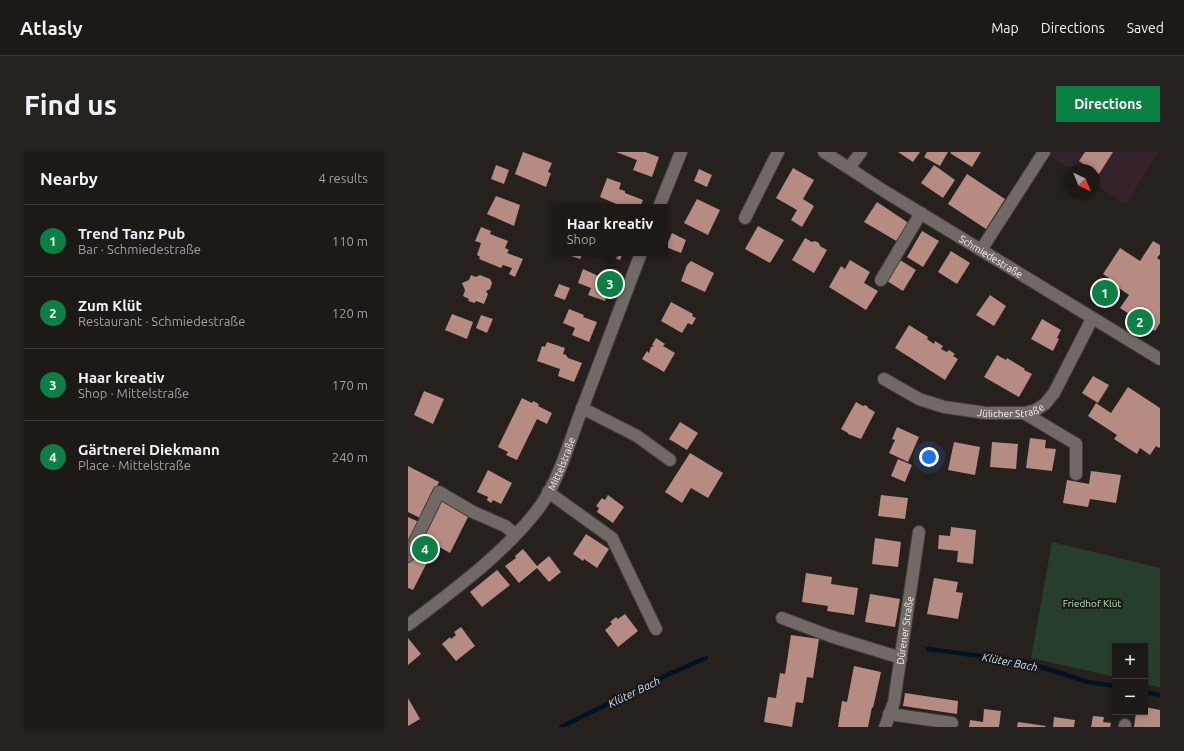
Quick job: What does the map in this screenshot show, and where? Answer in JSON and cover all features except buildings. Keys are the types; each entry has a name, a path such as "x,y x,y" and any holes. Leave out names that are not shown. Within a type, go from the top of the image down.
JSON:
{"street":[{"path":"660,204 681,152"},
{"path":"745,218 778,152"},
{"name":"Schmiedestraße","path":"824,152 1160,359"},
{"path":"849,168 861,152"},
{"path":"981,250 1044,152"},
{"path":"881,280 921,213"},
{"name":"Mittelstraße","path":"408,625 454,590 499,552 535,513 548,492 564,458 640,256"},
{"name":"Jülicher Straße","path":"884,379 919,399 944,407 986,413 1024,413 1036,410 1045,404 1054,393 1092,318"},
{"path":"582,408 637,436 670,460"},
{"path":"1024,413 1076,444 1076,474"},
{"path":"408,556 439,492 473,512 505,526 515,534"},
{"path":"548,492 612,538 656,629"},
{"name":"Dürener Straße","path":"885,727 894,702 919,532"},
{"path":"782,618 830,636 901,658"},
{"path":"889,714 952,723"}],"shaded area":[{"path":"1051,152 1158,152 1126,204 1100,188 1100,164 1064,165 1049,156"}],"green space":[{"name":"Friedhof Klüt","path":"1052,542 1160,568 1160,687 1148,685 1148,643 1112,643 1112,676 1031,658"}],"waterway":[{"name":"Klüter Bach","path":"928,649 1025,662 1088,682 1112,686"},
{"name":"Klüter Bach","path":"561,727 658,679 706,658"},
{"name":"Klüter Bach","path":"1148,693 1160,695"}],"place":[{"name":"Haar kreativ","path":"610,284"},
{"name":"Trend Tanz Pub","path":"1105,293"},
{"name":"Zum Klüt","path":"1140,322"},
{"name":"Gärtnerei Diekmann","path":"425,549"}]}
